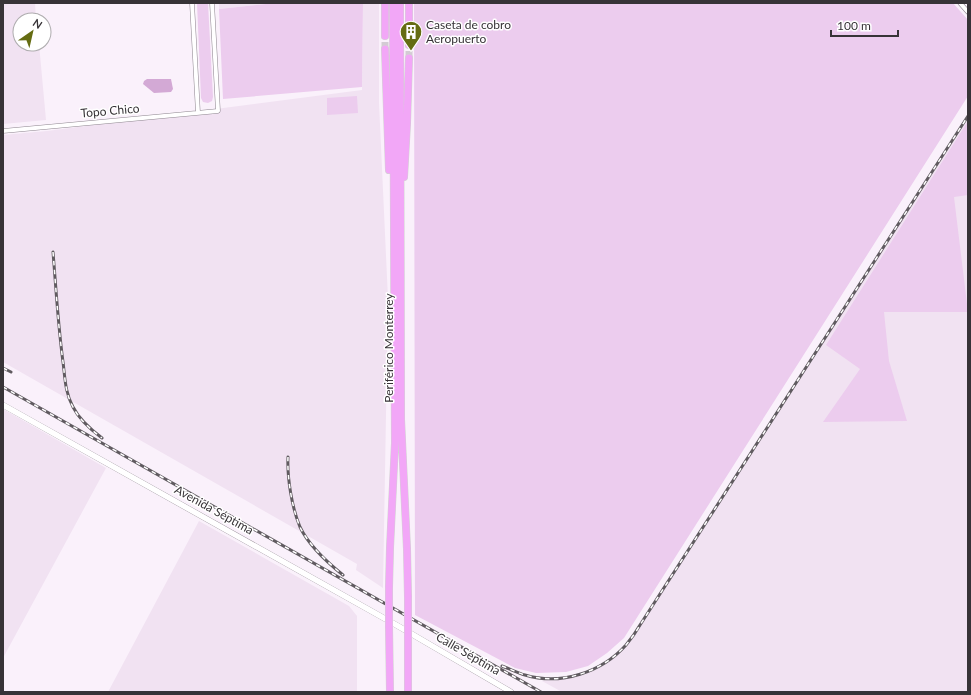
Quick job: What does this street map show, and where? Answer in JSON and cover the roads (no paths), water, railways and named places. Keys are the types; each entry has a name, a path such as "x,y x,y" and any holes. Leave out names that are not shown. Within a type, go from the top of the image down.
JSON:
{"highway":[{"path":"385,3 385,36"},
{"name":"Periférico Monterrey","path":"393,3 401,419 408,597 411,636 408,692"},
{"name":"Periférico Monterrey","path":"390,692 389,587 395,449 400,3"},
{"path":"409,3 409,45"},
{"path":"385,49 389,167 391,185 397,195 404,183 409,58"}],"street":[{"path":"192,3 198,113"},
{"name":"Topo Chico","path":"3,131 218,111 212,3"},
{"path":"960,3 968,12"},
{"name":"Avenida Séptima","path":"3,405 411,636"},
{"name":"Calle Séptima","path":"411,636 511,692"}],"tunnel":[{"path":"385,36 385,49"},
{"path":"409,45 409,58"}],"railway":[{"path":"502,666 522,674 539,678 553,679 566,677 580,674 605,663 626,645 968,116"},
{"path":"53,252 60,334 67,391 70,402 78,416 102,438"},
{"path":"3,368 11,372"},
{"path":"3,387 541,692"},
{"path":"288,457 288,474 291,493 300,527 308,540 319,553 343,575"}],"place":[{"name":"Caseta de cobro Aeropuerto","path":"411,52"}]}
